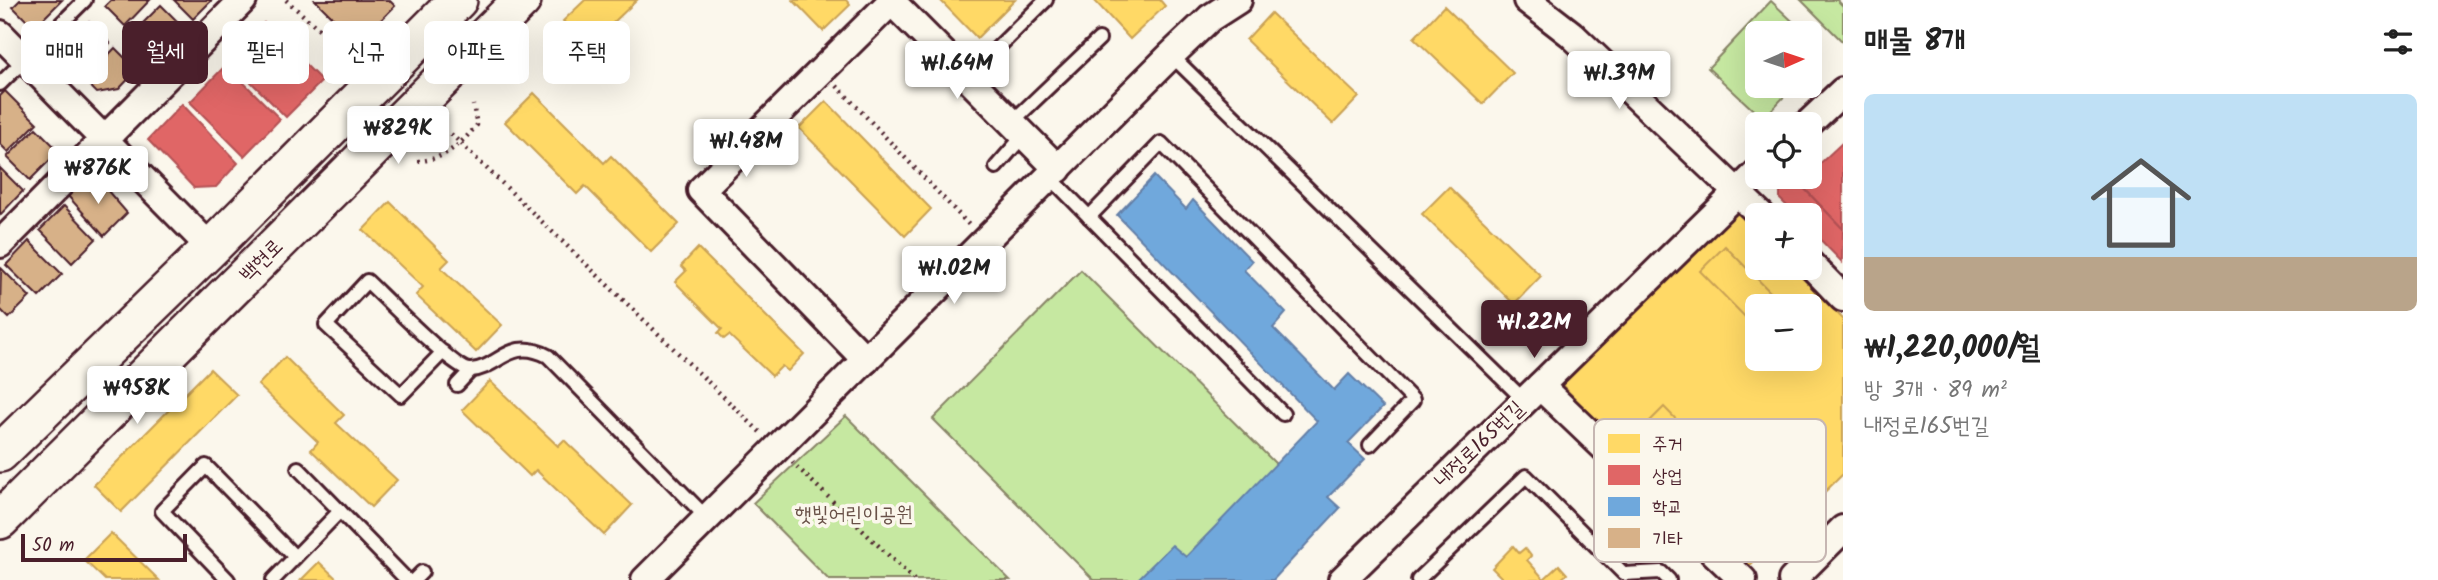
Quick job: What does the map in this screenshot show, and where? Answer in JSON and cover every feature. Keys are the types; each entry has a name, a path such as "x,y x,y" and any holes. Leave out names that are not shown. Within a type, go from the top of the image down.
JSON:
{"main road":[{"path":"0,453 211,248 458,0"},
{"name":"백현로","path":"0,520 522,0"}],"street":[{"path":"0,244 243,0"},
{"path":"645,580 1171,55 1210,18 1238,0"},
{"path":"1527,0 1571,34 1749,203"},
{"path":"866,360 701,190 892,1 1018,129 1054,173"},
{"path":"0,34 21,55"},
{"path":"48,84 103,142 211,248"},
{"path":"1821,112 1843,91"},
{"name":"내정로165번길","path":"1342,580 1745,184"},
{"path":"1822,276 1843,298"},
{"path":"1533,393 1594,447"},
{"path":"1826,546 1843,529"},
{"path":"1723,562 1743,580"},
{"path":"1792,580 1810,562"}],"lane":[{"path":"64,21 85,0"},
{"path":"967,78 1046,0"},
{"path":"996,167 1018,129 1099,39"},
{"path":"1171,55 1533,393"},
{"path":"0,84 21,63"},
{"path":"1089,218 1161,143 1413,400 1370,444"},
{"path":"1054,173 1089,218 1283,414"},
{"path":"443,352 401,395 326,325 367,281 443,352 459,367 471,370"},
{"path":"457,385 471,370 505,354 523,349 537,350 548,356 707,518"},
{"path":"228,580 162,511 206,466 295,557"},
{"path":"298,468 407,580"},
{"path":"1418,580 1526,476 1594,544"},
{"path":"273,580 340,511"},
{"path":"1612,562 1624,574 1661,572 1669,580"}],"path":[{"path":"286,0 323,32"},
{"path":"822,71 985,242"},
{"path":"418,161 431,160 461,145 477,125 473,105"},
{"path":"451,134 914,580"}],"green space":[{"path":"1801,0 1837,0 1843,6 1843,42"},
{"path":"1771,1 1792,21 1752,21"},
{"path":"1745,29 1745,98 1783,98 1770,112 1755,112 1708,68"},
{"path":"1081,270 1277,465 1163,580 1094,580 933,419"},
{"name":"햇빛어린이공원","path":"846,416 1010,580 829,580 753,503"}],"building: 주거":[{"path":"585,0 637,0 615,21 563,21"},
{"path":"793,0 846,0 850,5 823,31"},
{"path":"940,0 1015,0 977,38"},
{"path":"1094,0 1160,0 1165,6 1130,39"},
{"path":"1444,6 1513,73 1483,104 1414,38"},
{"path":"1271,13 1359,97 1333,124 1246,40"},
{"path":"534,93 604,163 611,156 679,224 651,252 585,186 577,194 505,122"},
{"path":"826,101 931,209 905,236 799,128"},
{"path":"1449,187 1541,276 1514,304 1422,214"},
{"path":"390,202 449,260 441,268 502,325 476,352 416,295 423,287 363,230"},
{"path":"1737,211 1745,219 1745,280 1805,280 1818,294 1745,294 1745,371 1822,371 1822,298 1843,319 1843,474 1826,491 1826,419 1595,419 1561,384"},
{"path":"1725,246 1745,266 1745,280 1758,280 1772,294 1745,294 1745,317 1700,271"},
{"path":"698,248 804,354 788,371 782,366 772,376 729,335 724,339 718,333 722,329 675,282 686,271 681,266"},
{"path":"285,357 344,415 336,423 397,480 371,507 311,450 318,442 258,385"},
{"path":"210,369 237,395 121,512 94,485"},
{"path":"490,381 558,446 564,440 632,505 604,535 536,470 530,476 462,410"},
{"path":"1664,407 1676,419 1652,419"},
{"path":"111,533 159,580 105,580 84,560"},
{"path":"1513,546 1519,553 1525,548 1531,556 1527,560 1544,579 1559,565 1567,574 1560,580 1504,580 1492,568"},
{"path":"319,562 338,580 301,580"},
{"path":"1735,562 1753,562 1744,571"}],"building: 상업":[{"path":"309,68 322,81 286,117 253,84 309,84"},
{"path":"222,69 222,84 245,84 280,119 244,156 190,102"},
{"path":"182,104 238,163 216,187 194,188 148,140"},
{"path":"1843,142 1843,229 1822,207 1822,203 1818,203 1805,189 1822,189 1822,162"},
{"path":"1783,189 1805,189 1818,203 1784,203 1780,199 1780,192"},
{"path":"1822,207 1843,229 1842,262 1822,241"}],"building: 학교":[{"path":"1154,176 1186,209 1193,200 1252,261 1244,270 1286,313 1273,328 1334,390 1349,374 1383,407 1348,443 1365,459 1328,497 1340,508 1273,580 1137,580 1172,545 1186,557 1317,421 1117,215"}],"building: 기타":[{"path":"20,0 62,0 41,21 27,21 13,7"},
{"path":"111,0 150,0 130,21 122,23 105,6"},
{"path":"174,0 212,0 193,19"},
{"path":"315,0 389,0 395,6 380,21 336,21"},
{"path":"161,5 177,21 145,21"},
{"path":"115,48 122,55 124,84 119,89 97,93 88,84 108,84 108,55"},
{"path":"5,91 37,123 8,152 0,144 0,96"},
{"path":"36,128 59,151 30,180 7,157"},
{"path":"0,168 23,191 0,215"},
{"path":"81,183 101,183 127,213 104,236 68,196"},
{"path":"64,206 96,239 72,263 40,230"},
{"path":"29,241 62,274 39,297 6,265"},
{"path":"1,268 30,297 9,318 0,309"}]}
